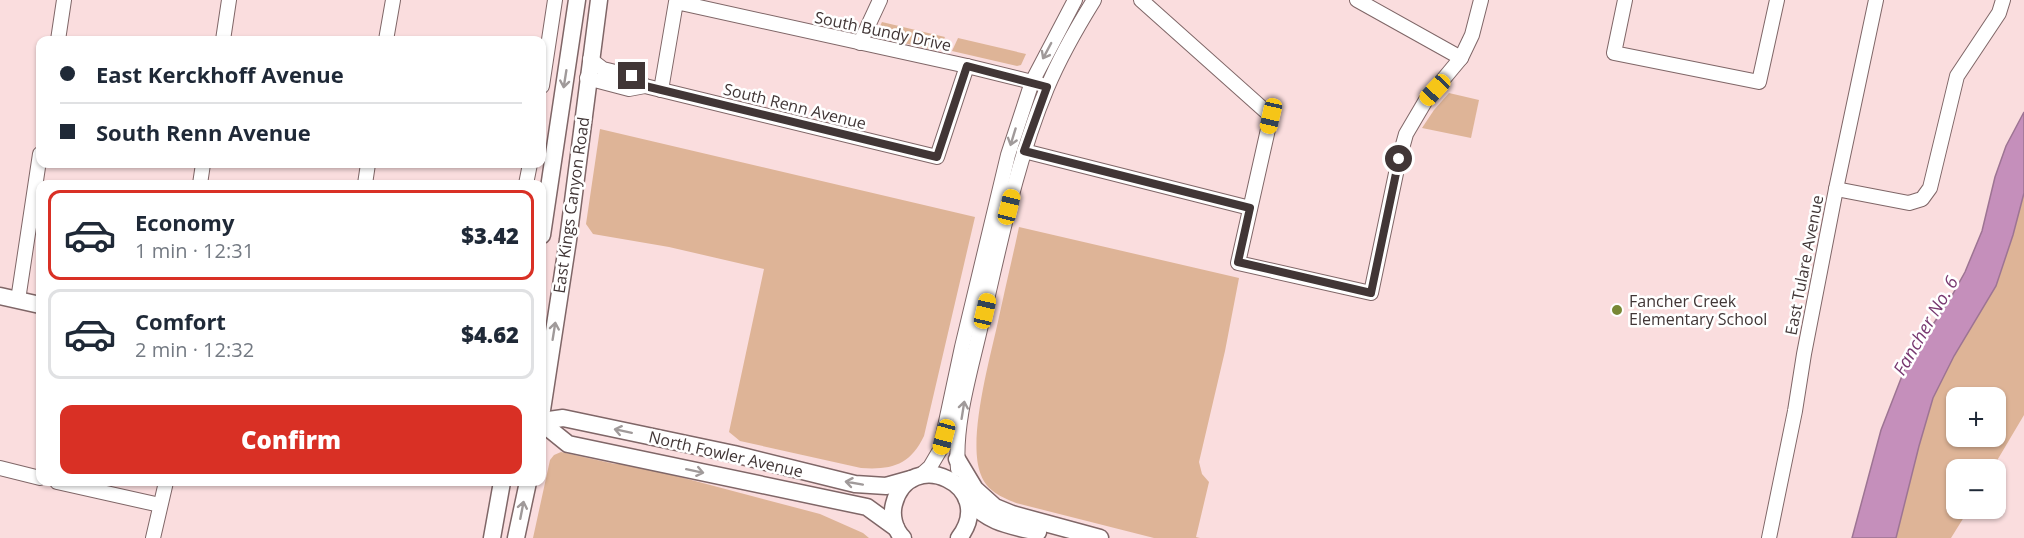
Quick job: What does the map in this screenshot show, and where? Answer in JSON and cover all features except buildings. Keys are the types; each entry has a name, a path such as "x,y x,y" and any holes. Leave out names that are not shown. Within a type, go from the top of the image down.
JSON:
{"main road":[{"name":"East Kings Canyon Road","path":"546,208 577,0"},
{"path":"586,0 579,60 582,72 587,78"},
{"name":"East Kings Canyon Road","path":"546,384 571,219 587,78 599,0"},
{"path":"0,296 36,304"},
{"name":"North Fowler Avenue","path":"546,421 563,418 734,454 855,484 886,486 916,477"},
{"name":"North Fowler Avenue","path":"546,425 568,444 867,507 900,535"},
{"path":"957,459 975,489 995,507 1012,514 1100,538"},
{"path":"900,535 893,517 896,496 903,486 916,477 932,474 953,481 983,514 998,523 1068,538"},
{"path":"492,538 501,486"},
{"path":"516,538 527,486"},
{"path":"959,538 968,519 964,494"}],"street":[{"path":"59,36 64,0"},
{"path":"224,36 229,0"},
{"path":"387,36 393,0"},
{"path":"546,60 555,0"},
{"path":"860,43 880,0"},
{"path":"916,477 930,466 940,450 1002,174 1032,82 1075,0"},
{"path":"964,494 957,459 958,442 970,374 1024,151 1047,87 1094,0"},
{"path":"1141,0 1271,116 1238,262 1371,293 1406,134 1426,100 1461,58 1472,35 1481,0"},
{"path":"1357,0 1461,58"},
{"path":"1625,0 1614,53 1759,82 1777,0"},
{"name":"East Tulare Avenue","path":"1769,538 1836,189 1876,0"},
{"path":"1836,189 1909,203 1922,198 1930,188 1957,76 1998,13 2003,0"},
{"name":"South Bundy Drive","path":"661,90 676,2 967,66 1047,87"},
{"name":"South Renn Avenue","path":"590,59 603,69 632,76 645,86 937,157 967,66"},
{"name":"South Renn Avenue","path":"587,78 629,89 645,86"},
{"path":"1024,151 1250,208"},
{"path":"18,300 36,181"},
{"path":"0,468 36,477"},
{"path":"74,486 160,506"},
{"path":"153,538 165,486"}],"shaded area":[{"path":"882,22 945,37 938,51 882,38 878,30"},
{"path":"958,38 1026,54 1021,65 1017,66 952,51"},
{"path":"1449,93 1479,100 1471,138 1422,128"},
{"path":"2024,112 2024,193 2013,235 1996,286 1954,356 1933,398 1896,538 1852,538 1881,430 1907,363 1950,299 1965,272 1982,231 1995,177 2006,146"},
{"path":"600,129 975,217 924,436 913,454 899,464 882,468 861,468 740,441 729,432 764,269 669,247 593,234 586,224"},
{"path":"2024,193 2024,415 2006,445 2006,387 1946,387 1946,447 2005,447 1998,459 1946,459 1946,519 1963,519 1951,538 1896,538 1933,398 1954,356 1996,286"},
{"path":"1019,227 1239,278 1225,351 1199,462 1202,474 1209,482 1196,537 1200,538 1154,538 1016,503 995,493 984,481 977,461 978,423 989,360"},
{"path":"561,452 615,464 631,464 820,514 863,533 869,538 533,538 550,460"}],"place":[{"name":"Fancher Creek Elementary School","path":"1617,310"}],"route":[{"path":"632,76 645,86 937,157 967,66 1032,82 1047,87 1024,151 1250,208 1238,262 1371,293 1399,159"}],"water label":[{"name":"Fancher No. 6","path":"1926,326"}]}
